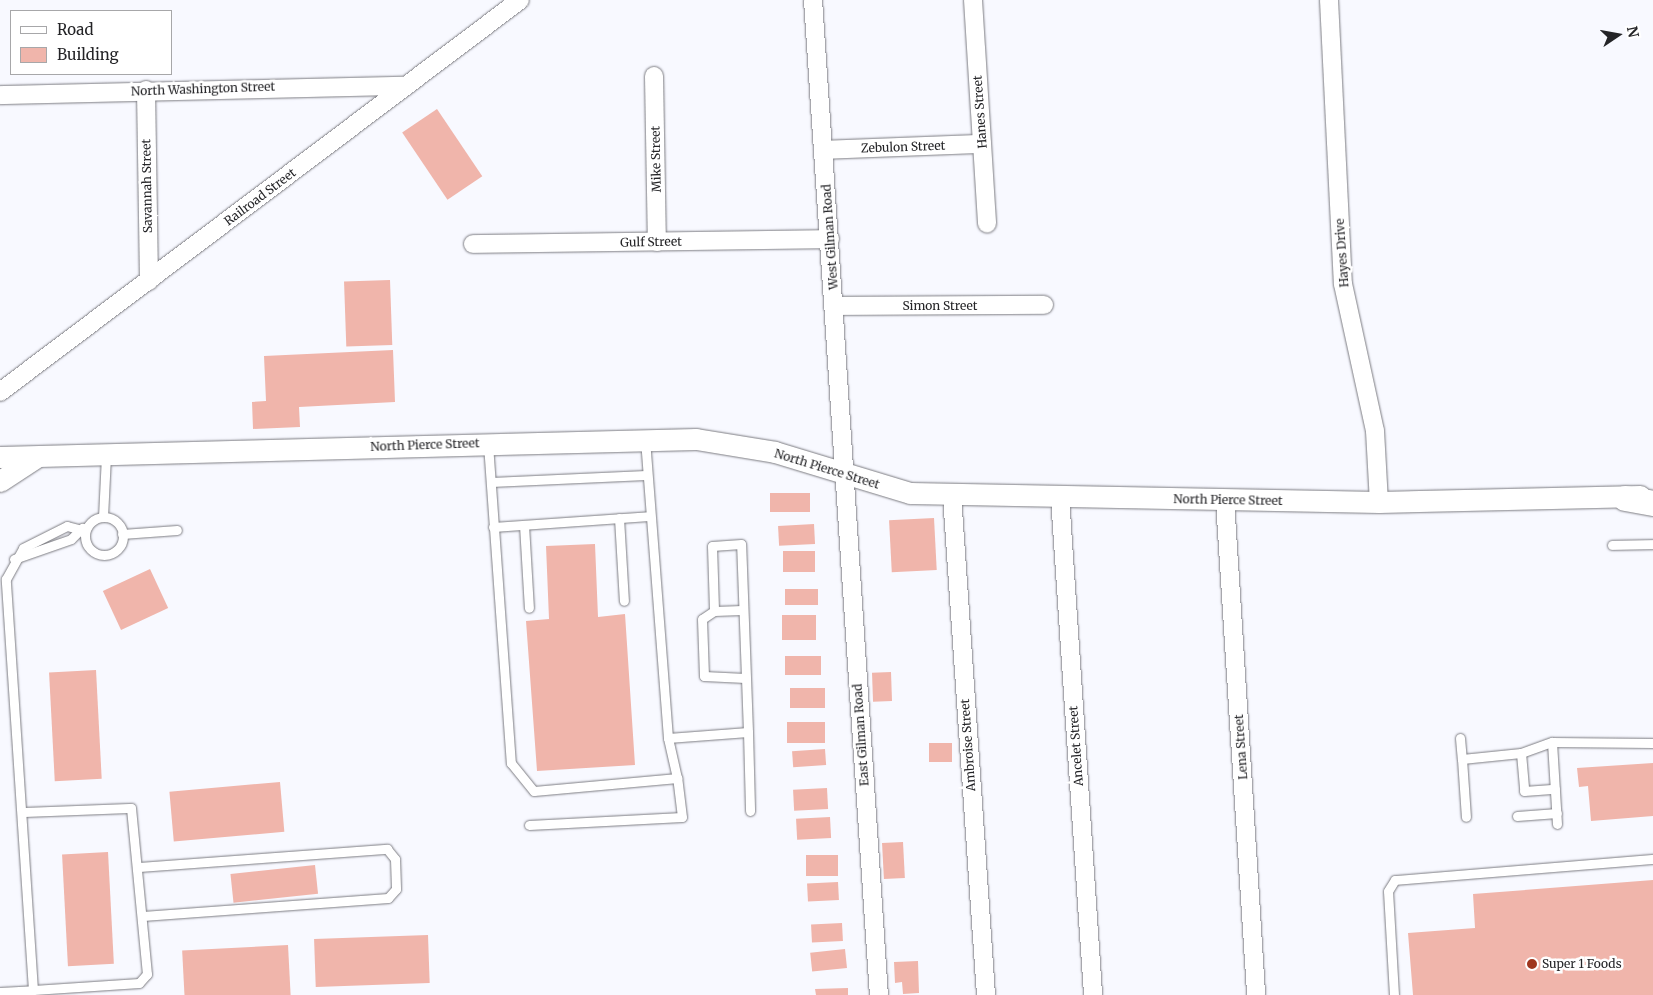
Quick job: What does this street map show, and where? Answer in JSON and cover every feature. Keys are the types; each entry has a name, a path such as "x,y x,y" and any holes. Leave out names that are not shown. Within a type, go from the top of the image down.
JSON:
{"main road":[{"path":"1625,498 1653,503"}],"street":[{"name":"Railroad Street","path":"0,392 520,0"},
{"name":"West Gilman Road","path":"813,0 846,474"},
{"name":"Hanes Street","path":"973,0 987,224"},
{"name":"Hayes Drive","path":"1329,0 1342,284 1375,431 1378,502"},
{"name":"Mike Street","path":"654,76 657,242"},
{"name":"North Washington Street","path":"0,95 146,90 406,86"},
{"name":"Savannah Street","path":"146,90 149,281"},
{"name":"Zebulon Street","path":"823,150 982,144"},
{"name":"Gulf Street","path":"473,244 830,239"},
{"name":"Simon Street","path":"835,306 1044,305"},
{"name":"North Pierce Street","path":"0,457 35,458 644,439 737,445 846,474 898,491 952,495 1378,502 1625,498 1653,494"},
{"path":"0,480 35,458"},
{"name":"East Gilman Road","path":"846,474 879,995"},
{"name":"Ambroise Street","path":"952,495 986,995"},
{"name":"Ancelet Street","path":"1060,497 1093,995"},
{"name":"Lena Street","path":"1225,500 1256,995"}],"lane":[{"path":"529,825 682,817 677,778 668,738 644,439"},
{"path":"488,444 511,763 534,791 677,778"},
{"path":"103,517 106,455"},
{"path":"491,482 646,475"},
{"path":"493,527 649,516"},
{"path":"14,559 71,539 81,528 103,517"},
{"path":"81,528 89,547 99,554 116,551 122,534 117,524 103,517"},
{"path":"618,518 624,601"},
{"path":"524,525 529,608"},
{"path":"33,990 6,579 14,559 23,548 67,526 81,528"},
{"path":"122,534 177,530"},
{"path":"714,611 712,546 741,544 750,810"},
{"path":"1612,545 1653,544"},
{"path":"742,610 714,611 702,619 704,676 745,678"},
{"path":"668,738 748,732"},
{"path":"1460,738 1466,817"},
{"path":"1462,759 1521,753 1552,742 1653,743"},
{"path":"1552,742 1558,824"},
{"path":"1521,753 1524,791 1555,789"},
{"path":"0,992 145,980 143,916 131,808 22,812"},
{"path":"1516,816 1557,813"},
{"path":"139,867 387,849 395,859 396,889 388,898 143,916"},
{"path":"1394,995 1388,891 1395,880 1653,859"}],"building":[{"path":"437,109 482,176 447,200 402,132"},
{"path":"390,280 392,345 346,347 344,282"},
{"path":"393,350 395,402 299,407 300,427 253,429 252,402 266,401 264,356"},
{"path":"770,493 810,493 810,512 770,512"},
{"path":"934,518 937,570 892,572 889,520"},
{"path":"814,524 815,544 779,546 778,526"},
{"path":"595,544 598,617 625,614 635,765 537,771 526,621 549,619 546,546"},
{"path":"783,551 815,551 815,572 783,572"},
{"path":"150,569 168,608 121,630 103,591"},
{"path":"785,589 818,589 818,605 785,605"},
{"path":"782,615 816,615 816,640 782,640"},
{"path":"785,656 821,656 821,675 785,675"},
{"path":"96,670 102,779 55,781 49,672"},
{"path":"891,672 892,701 873,702 872,673"},
{"path":"790,688 825,688 825,708 790,708"},
{"path":"787,722 825,722 825,743 787,743"},
{"path":"929,743 952,743 952,762 929,762"},
{"path":"825,749 826,765 793,767 792,751"},
{"path":"1653,763 1653,816 1591,821 1588,786 1579,787 1577,768"},
{"path":"280,782 284,832 174,841 169,792"},
{"path":"827,788 828,809 794,811 793,790"},
{"path":"830,817 831,838 797,840 796,819"},
{"path":"903,842 905,878 884,879 882,843"},
{"path":"108,852 114,964 68,966 62,854"},
{"path":"806,855 838,855 838,876 806,876"},
{"path":"315,865 318,894 233,903 230,874"},
{"name":"Super 1 Foods","path":"1653,880 1653,995 1413,995 1408,933 1475,928 1473,894"},
{"path":"838,882 839,900 808,902 807,884"},
{"path":"842,923 843,941 812,943 811,925"},
{"path":"428,935 430,983 316,987 314,939"},
{"path":"288,945 291,995 184,995 182,951"},
{"path":"845,949 847,968 812,972 810,953"},
{"path":"918,961 919,993 903,994 902,982 895,983 894,962"},
{"path":"848,988 848,995 816,995 815,989"}],"place":[{"name":"Super 1 Foods","path":"1532,964"}]}
